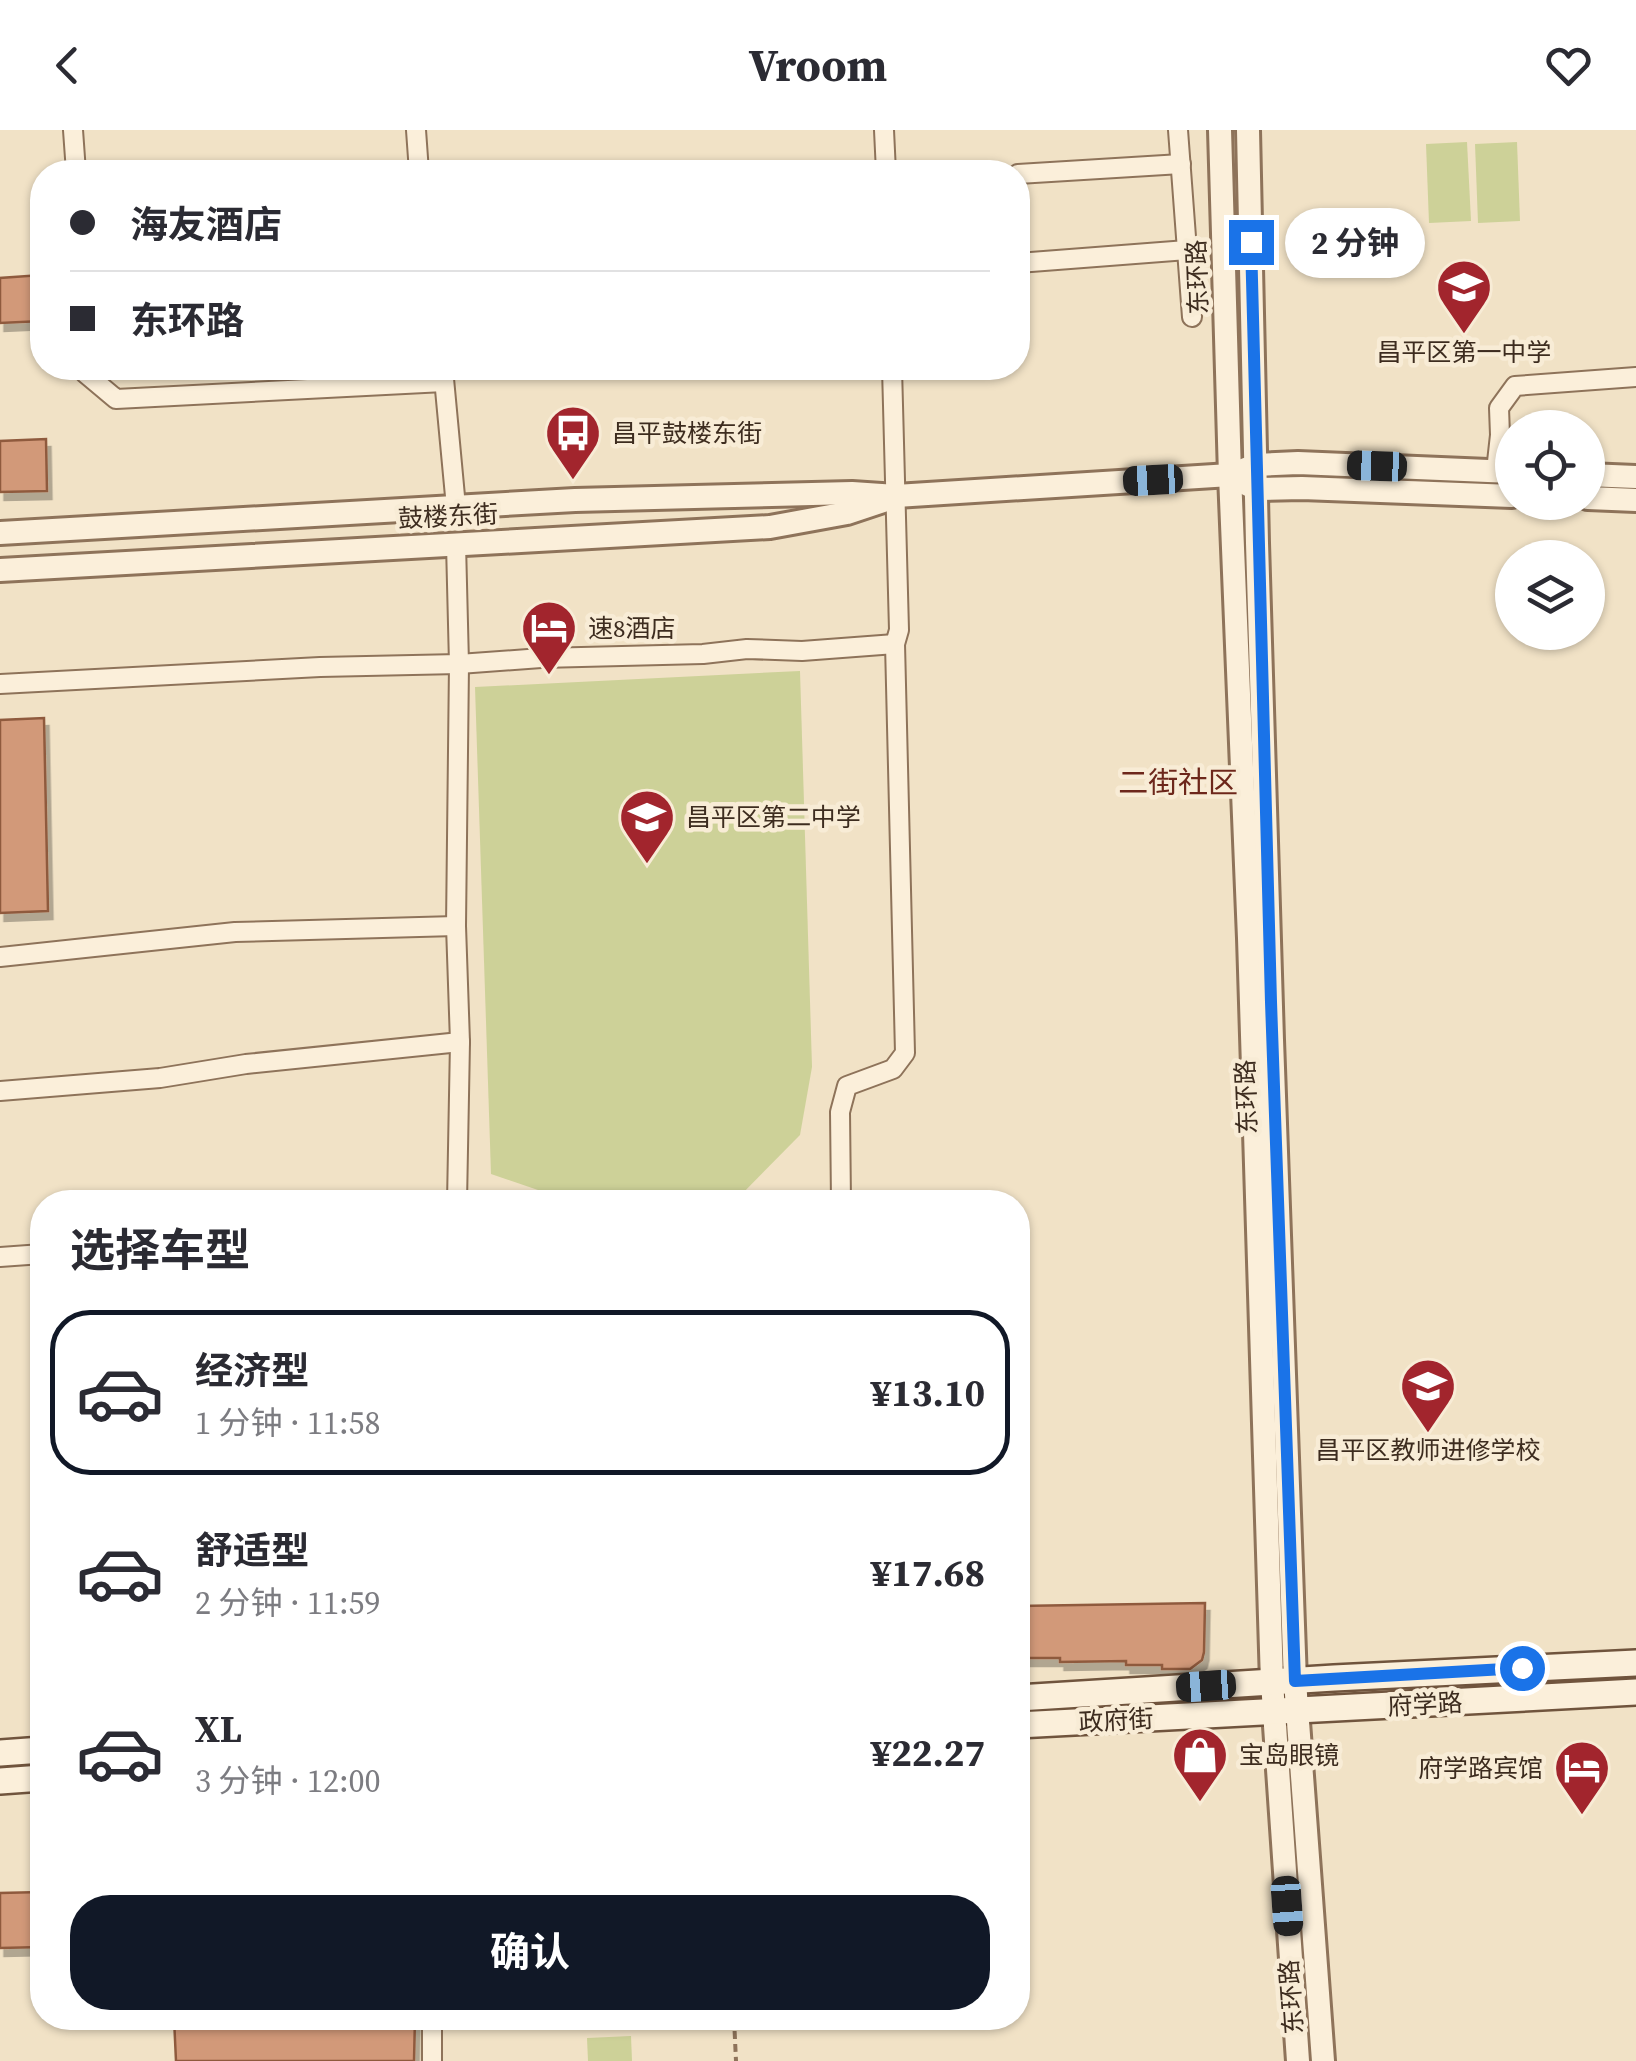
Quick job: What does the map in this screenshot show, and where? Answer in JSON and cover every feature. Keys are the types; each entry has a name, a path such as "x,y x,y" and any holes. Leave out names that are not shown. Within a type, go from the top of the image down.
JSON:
{"main road":[{"name":"府学路","path":"1284,1682 1636,1663"},
{"name":"政府街","path":"1030,1697 1284,1682"},
{"name":"府学路","path":"1285,1711 1636,1692"},
{"name":"政府街","path":"1030,1724 1285,1711"},
{"path":"0,1753 30,1751"},
{"path":"0,1781 30,1779"}],"street":[{"path":"73,130 75,160"},
{"path":"416,130 418,160"},
{"path":"884,130 885,160"},
{"path":"1178,130 1192,317"},
{"name":"东环路","path":"1220,130 1230,476 1298,2061"},
{"name":"东环路","path":"1248,130 1284,1682"},
{"path":"1030,173 1181,164"},
{"path":"1030,262 1187,250"},
{"path":"1498,410 1515,386 1636,377"},
{"path":"94,380 116,398 372,380"},
{"path":"443,380 456,506"},
{"path":"841,1190 840,1112 847,1086 893,1069 905,1053 892,380"},
{"path":"1230,476 1256,465 1298,463 1495,471"},
{"path":"1230,476 1256,489 1495,495"},
{"name":"鼓楼东街","path":"0,532 575,500 766,494 896,496 1230,476"},
{"path":"1605,476 1636,477"},
{"name":"鼓楼东街","path":"0,570 770,527 848,513 896,496"},
{"path":"1605,499 1636,500"},
{"path":"456,544 456,926 460,1042 457,1190"},
{"path":"0,684 895,644"},
{"path":"0,957 235,932 456,926"},
{"path":"0,1090 160,1078 246,1064 460,1042"},
{"path":"0,1257 30,1255"},
{"name":"东环路","path":"1285,1711 1323,2061"},
{"path":"432,2030 432,2061"}],"path":[{"path":"735,2030 736,2061"}],"green space":[{"path":"1467,142 1471,221 1429,223 1426,144"},
{"path":"1517,142 1520,221 1478,223 1475,144"},
{"name":"昌平区第二中学","path":"800,671 812,1067 800,1135 746,1190 538,1190 491,1174 475,687"},
{"path":"631,2036 632,2061 588,2061 587,2038"}],"building":[{"path":"30,276 30,322 0,323 0,278"},
{"path":"46,439 47,491 0,492 0,441"},
{"path":"44,718 48,911 0,913 0,720"},
{"path":"1205,1603 1202,1660 1190,1669 1162,1669 1162,1665 1126,1665 1126,1661 1060,1662 1060,1658 1030,1658 1030,1606"},
{"path":"30,1892 30,1947 0,1948 0,1893"},
{"path":"175,2030 415,2030 414,2061 176,2061"}],"place":[{"name":"昌平区第一中学","path":"1464,336"},
{"name":"昌平鼓楼东街","path":"573,482"},
{"name":"速8酒店","path":"549,677"},
{"name":"昌平区第二中学","path":"647,866"},
{"name":"昌平区教师进修学校","path":"1428,1435"},
{"name":"宝岛眼镜","path":"1200,1804"},
{"name":"府学路宾馆","path":"1582,1817"}],"district":[{"name":"二街社区","path":"1178,782"}],"route":[{"path":"1251,242 1271,1002 1295,1681 1522,1668"}]}
